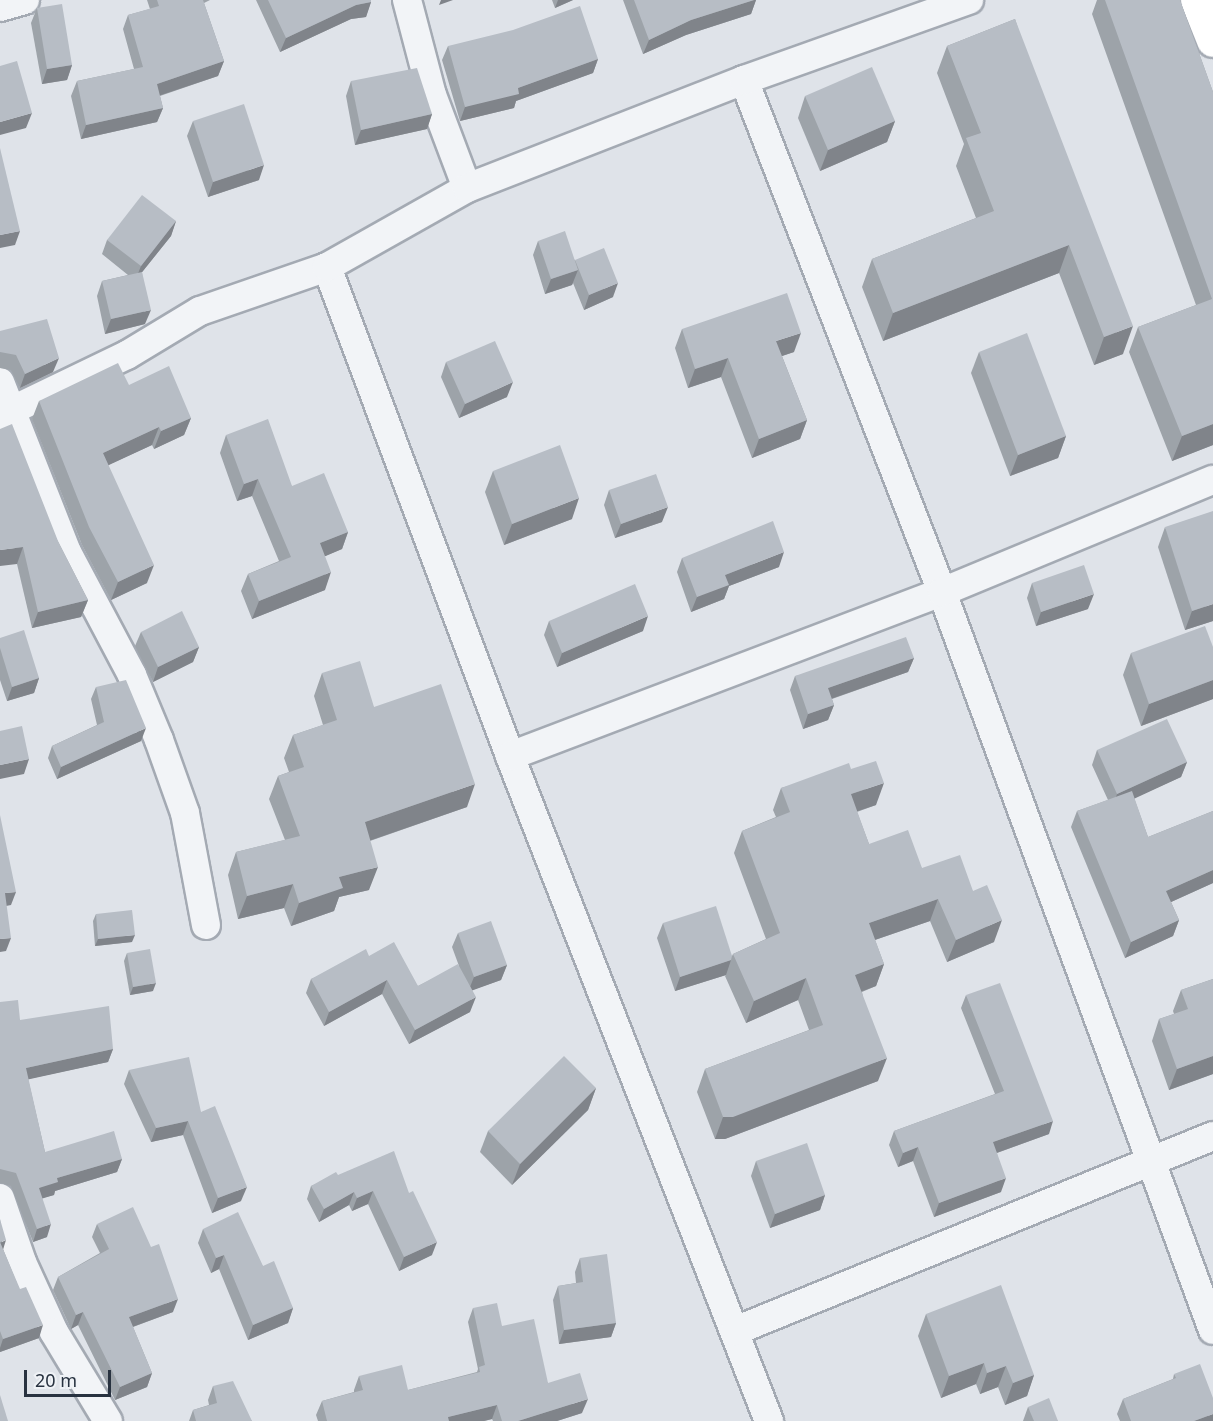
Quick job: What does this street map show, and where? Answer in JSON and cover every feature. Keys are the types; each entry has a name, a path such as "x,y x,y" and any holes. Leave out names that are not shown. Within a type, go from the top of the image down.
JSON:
{"main road":[{"path":"1197,0 1213,40"}],"street":[{"path":"0,8 25,0"},
{"path":"407,0 432,95 466,188"},
{"path":"5,415 127,355 200,310 327,267 466,188 744,80 969,0"},
{"path":"744,80 942,592 1213,1330"},
{"path":"327,267 510,756 770,1421"},
{"path":"0,382 5,415 67,552 132,675 159,740 185,813 206,925"},
{"path":"510,756 942,592 1213,480"},
{"path":"735,1331 1213,1136"},
{"path":"0,1198 22,1262 54,1332 99,1419"}],"building":[{"path":"157,0 203,0 224,61 157,84 163,108 86,125 77,81 143,67 128,15 159,6"},
{"path":"268,0 371,0 371,2 356,5 286,38"},
{"path":"634,0 754,0 691,20 649,40"},
{"path":"1105,0 1180,0 1213,92 1213,424 1182,436 1138,327 1212,299"},
{"path":"62,4 72,65 47,69 37,8"},
{"path":"580,6 598,59 518,88 519,94 465,107 448,46 513,30"},
{"path":"1015,19 1133,326 1104,337 1069,245 893,313 872,259 994,211 966,138 981,133 947,46"},
{"path":"17,61 32,113 0,122 0,66"},
{"path":"872,67 895,121 828,150 805,96"},
{"path":"417,68 432,114 361,130 351,81"},
{"path":"244,104 264,165 213,182 193,121"},
{"path":"0,148 20,231 0,235"},
{"path":"142,195 176,221 141,266 107,240"},
{"path":"565,231 578,270 551,279 538,241"},
{"path":"604,248 618,283 589,295 575,260"},
{"path":"142,272 151,310 111,319 102,281"},
{"path":"787,293 801,333 776,341 807,420 759,439 728,358 695,369 682,329"},
{"path":"47,319 59,358 25,374 16,355 0,352 0,331"},
{"path":"1027,333 1066,436 1018,455 979,352"},
{"path":"495,341 513,382 465,404 446,362"},
{"path":"118,363 129,385 169,366 191,418 161,431 159,427 103,453 154,565 118,582 89,527 39,401"},
{"path":"268,419 292,486 324,473 348,532 320,543 331,572 259,601 248,574 291,557 258,479 244,484 226,435"},
{"path":"12,424 58,541 88,600 38,612 23,547 0,550 0,429"},
{"path":"560,445 579,498 512,524 493,471"},
{"path":"656,474 668,507 621,524 609,490"},
{"path":"1213,511 1213,604 1192,611 1165,527"},
{"path":"773,521 784,552 725,575 729,585 697,597 682,558"},
{"path":"1084,565 1094,594 1041,612 1032,583"},
{"path":"635,584 648,616 562,653 549,621"},
{"path":"182,611 199,647 158,667 141,632"},
{"path":"1205,626 1213,647 1213,680 1149,704 1131,653"},
{"path":"24,630 39,678 12,687 0,648 0,638"},
{"path":"906,637 914,658 828,688 834,705 808,714 795,676"},
{"path":"360,661 374,707 441,684 475,784 365,822 378,867 339,877 343,888 299,903 293,884 247,896 236,852 300,836 278,776 304,767 293,735 337,720 322,673"},
{"path":"126,680 146,728 61,767 52,746 104,722 96,687"},
{"path":"1167,719 1187,762 1117,794 1097,750"},
{"path":"22,726 29,759 0,765 0,731"},
{"path":"876,761 884,783 851,794 869,844 908,830 922,868 960,855 973,891 987,885 1002,920 956,940 938,899 869,923 884,964 855,975 887,1058 733,1117 723,1117 705,1069 823,1025 806,978 754,1001 733,954 780,933 742,831 790,812 781,788 849,763 851,769"},
{"path":"1132,791 1148,837 1213,811 1213,870 1166,891 1179,920 1131,942 1077,811"},
{"path":"0,815 16,892 5,893 11,938 0,939"},
{"path":"716,906 732,956 731,960 680,977 663,923"},
{"path":"132,910 135,935 98,939 96,914"},
{"path":"491,921 507,965 474,977 458,933"},
{"path":"394,942 418,986 458,964 476,997 415,1030 387,980 329,1012 311,979 366,949 369,956"},
{"path":"150,949 156,983 133,987 127,953"},
{"path":"1213,979 1213,1056 1177,1069 1159,1019 1188,1009 1181,990"},
{"path":"1000,983 1053,1121 993,1142 1006,1178 939,1203 918,1147 903,1153 894,1131 1004,1091 966,995"},
{"path":"18,1000 20,1020 109,1006 113,1049 26,1068 45,1152 114,1131 122,1159 57,1178 58,1182 39,1188 51,1224 37,1229 16,1173 0,1169 0,1002"},
{"path":"564,1056 596,1088 520,1164 488,1131"},
{"path":"189,1057 201,1112 215,1106 247,1187 218,1198 188,1121 156,1128 129,1070"},
{"path":"807,1143 825,1195 775,1214 756,1161"},
{"path":"394,1151 409,1193 413,1191 437,1242 404,1257 373,1191 357,1198 354,1192 324,1209 311,1186 336,1172 338,1175"},
{"path":"133,1207 151,1247 159,1244 178,1299 129,1317 152,1373 120,1387 83,1312 76,1315 58,1277 109,1249 97,1224"},
{"path":"238,1212 263,1266 274,1261 293,1308 253,1325 224,1255 216,1258 203,1229"},
{"path":"0,1219 6,1240 0,1242"},
{"path":"0,1242 20,1289 26,1287 43,1325 3,1339 0,1331"},
{"path":"607,1254 616,1323 564,1330 558,1286 583,1282 580,1258"},
{"path":"1001,1285 1034,1375 1013,1383 1006,1366 987,1373 984,1363 949,1376 926,1314"},
{"path":"497,1303 502,1326 534,1319 548,1383 580,1373 588,1399 518,1421 502,1421 497,1405 448,1417 449,1421 327,1421 322,1401 363,1390 359,1376 402,1365 408,1390 480,1372 479,1367 485,1365 473,1308"},
{"path":"1200,1364 1213,1398 1213,1414 1194,1421 1131,1421 1123,1399 1176,1378 1174,1374"},
{"path":"233,1381 252,1421 196,1421 193,1410 217,1403 213,1386"},
{"path":"0,1395 8,1421 0,1421"},
{"path":"1049,1398 1058,1421 1034,1421 1028,1407"}]}
